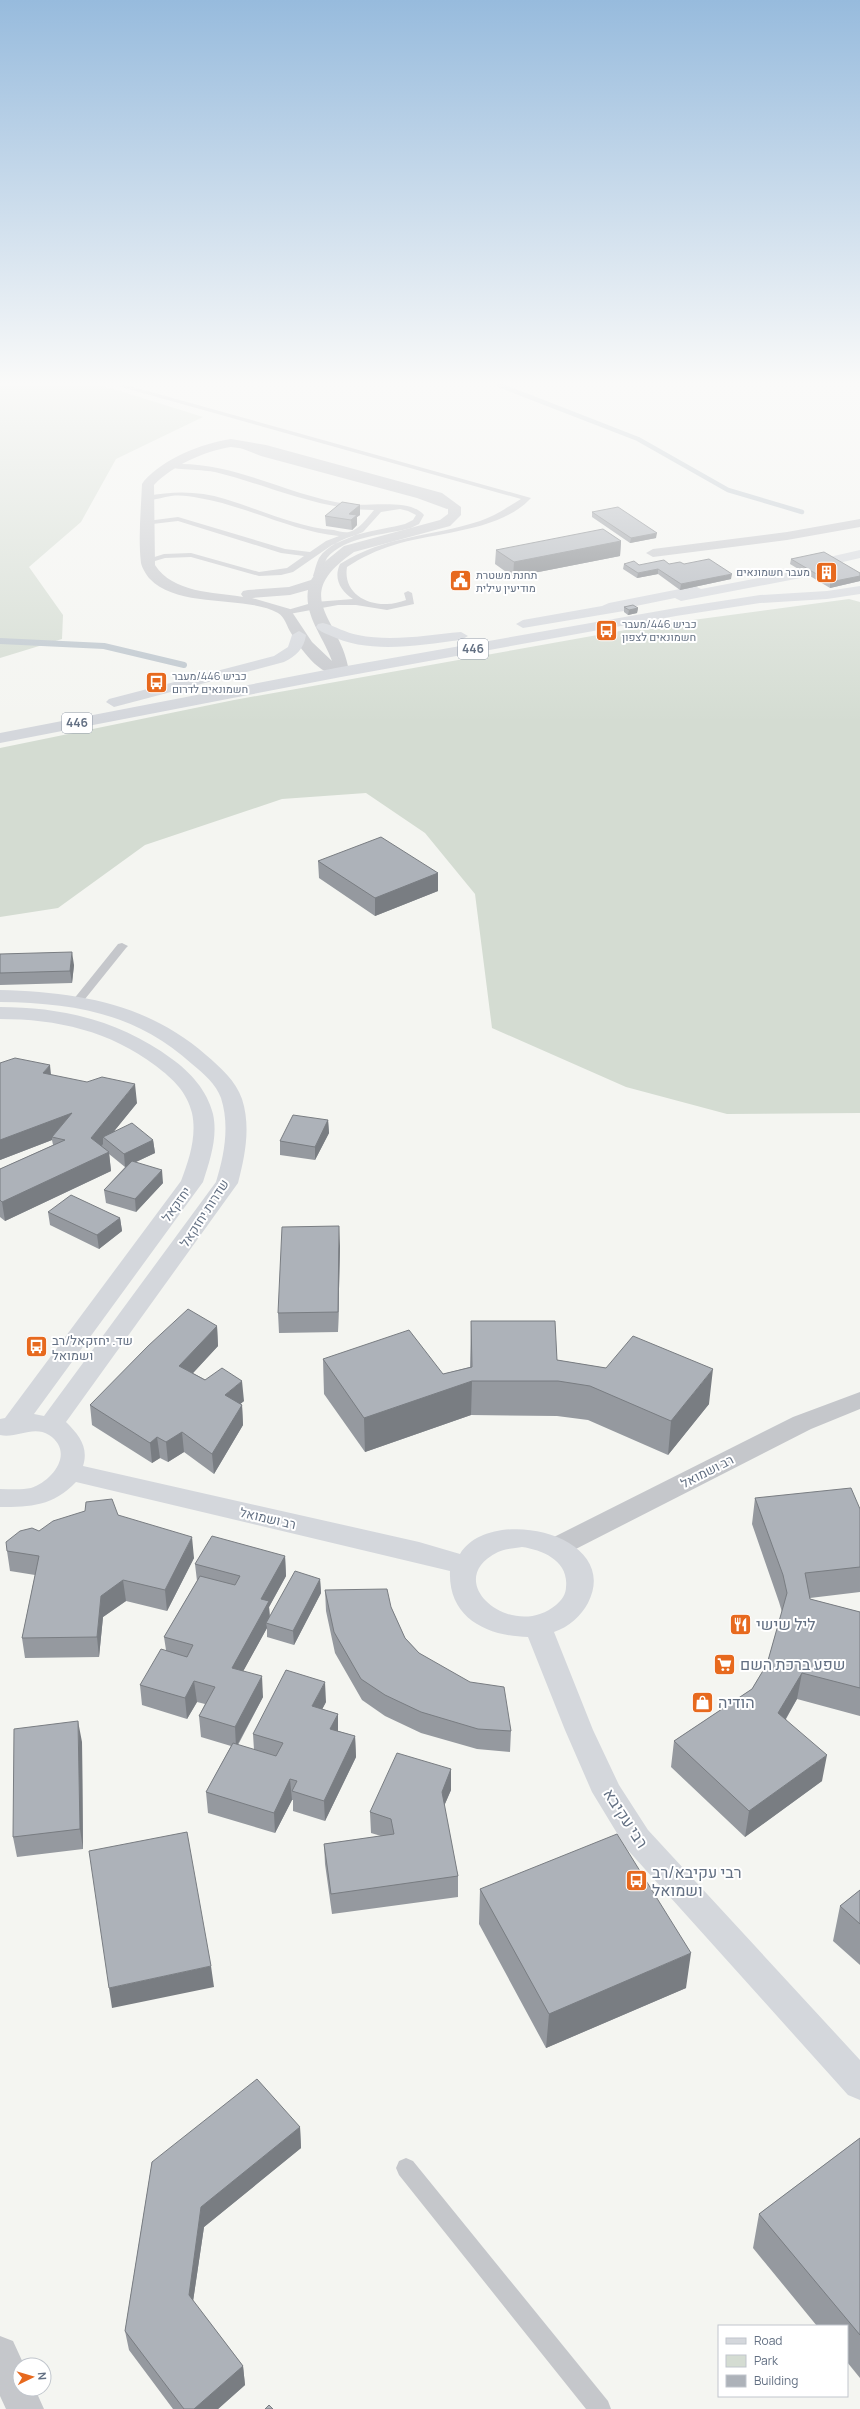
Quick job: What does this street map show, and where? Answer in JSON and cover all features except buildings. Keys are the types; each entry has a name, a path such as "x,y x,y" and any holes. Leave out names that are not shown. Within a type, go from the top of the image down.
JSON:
{"main road":[{"path":"858,578 834,564 860,554"},
{"path":"747,571 805,575"},
{"path":"575,615 746,590 805,575"},
{"path":"575,615 805,575"},
{"path":"509,627 805,575"},
{"name":"446","path":"0,726 322,661 341,665 716,606 858,578"},
{"path":"598,610 637,592 670,582"},
{"name":"446","path":"0,738 341,665 468,635 378,642 356,641 339,636 323,628"},
{"path":"95,707 279,659 293,651 298,645 299,635"},
{"name":"שדרות יחזקאל","path":"0,996 70,1010 129,1016 163,1031 214,1071 232,1099 237,1131 234,1158 227,1183 50,1426"},
{"name":"שדרות יחזקאל","path":"0,1013 70,1010"},
{"name":"יחזקאל","path":"6,1426 192,1182 202,1156 204,1133 200,1104 185,1080 140,1044 70,1010"},
{"path":"0,1498 25,1498 39,1495 52,1489 70,1472 74,1461 75,1450 70,1440 62,1432 50,1426 26,1423 6,1426"},
{"name":"רב ושמואל","path":"70,1472 420,1552 465,1565"},
{"path":"522,1537 540,1540 557,1547 572,1559 580,1575 581,1591 573,1607 558,1619 538,1626 514,1627 501,1624 484,1617 471,1606 464,1593 462,1579 465,1565 474,1553 488,1544 504,1538 522,1537"},
{"name":"רבי עקיבא","path":"538,1626 579,1730 607,1792 637,1839 860,2084"}],"street":[{"path":"204,595 282,592 300,589 316,579 336,557 349,550 444,523 451,519 455,511 450,502 440,497"},
{"path":"147,498 148,562 150,571 165,583 177,589 204,595 255,602 287,613 299,635 322,661"},
{"path":"653,553 787,536 860,523"},
{"path":"316,579 315,605 323,628 341,665"},
{"name":"רב ושמואל","path":"557,1547 802,1423 860,1400"},
{"path":"0,2354 25,2409"}],"lane":[{"path":"209,497 319,531 350,534"},
{"path":"308,497 331,504 357,508 412,509 420,515 420,518 408,526 338,546 324,556 316,579"},
{"path":"364,604 345,590 340,578 343,566 359,554 392,542 443,533 480,524 502,514 527,498 525,497"},
{"path":"148,562 164,556 191,554 259,574 269,575 290,570 311,555 365,527 373,514 383,508"},
{"path":"147,523 178,519 284,551 311,555"},
{"path":"287,613 315,605 338,602 387,607 411,602 408,593"},
{"path":"70,1010 122,946"},
{"path":"406,2168 600,2409"}],"green space":[{"path":"0,497 95,497 81,522 29,567 63,615 62,639 0,658"},
{"path":"849,599 860,602 860,1113 727,1114 626,1087 492,1028 475,894 425,833 366,793 282,799 145,845 58,908 0,917 0,748 234,700 648,626"}],"waterway":[{"path":"753,497 802,512"},
{"path":"0,641 104,646 184,665"}],"place":[{"name":"מעבר חשמונאים","path":"826,572"},
{"name":"תחנת משטרת מודיעין עילית","path":"461,581"},
{"name":"כביש 446/מעבר חשמונאים לצפון","path":"607,630"},
{"name":"כביש 446/מעבר חשמונאים לדרום","path":"156,682"},
{"name":"שד. יחזקאל/רב ושמואל","path":"37,1347"},
{"name":"ליל שישי","path":"740,1624"},
{"name":"שפע ברכת השם","path":"725,1664"},
{"name":"הודיה","path":"703,1702"},
{"name":"רבי עקיבא/רב ושמואל","path":"637,1881"}]}
